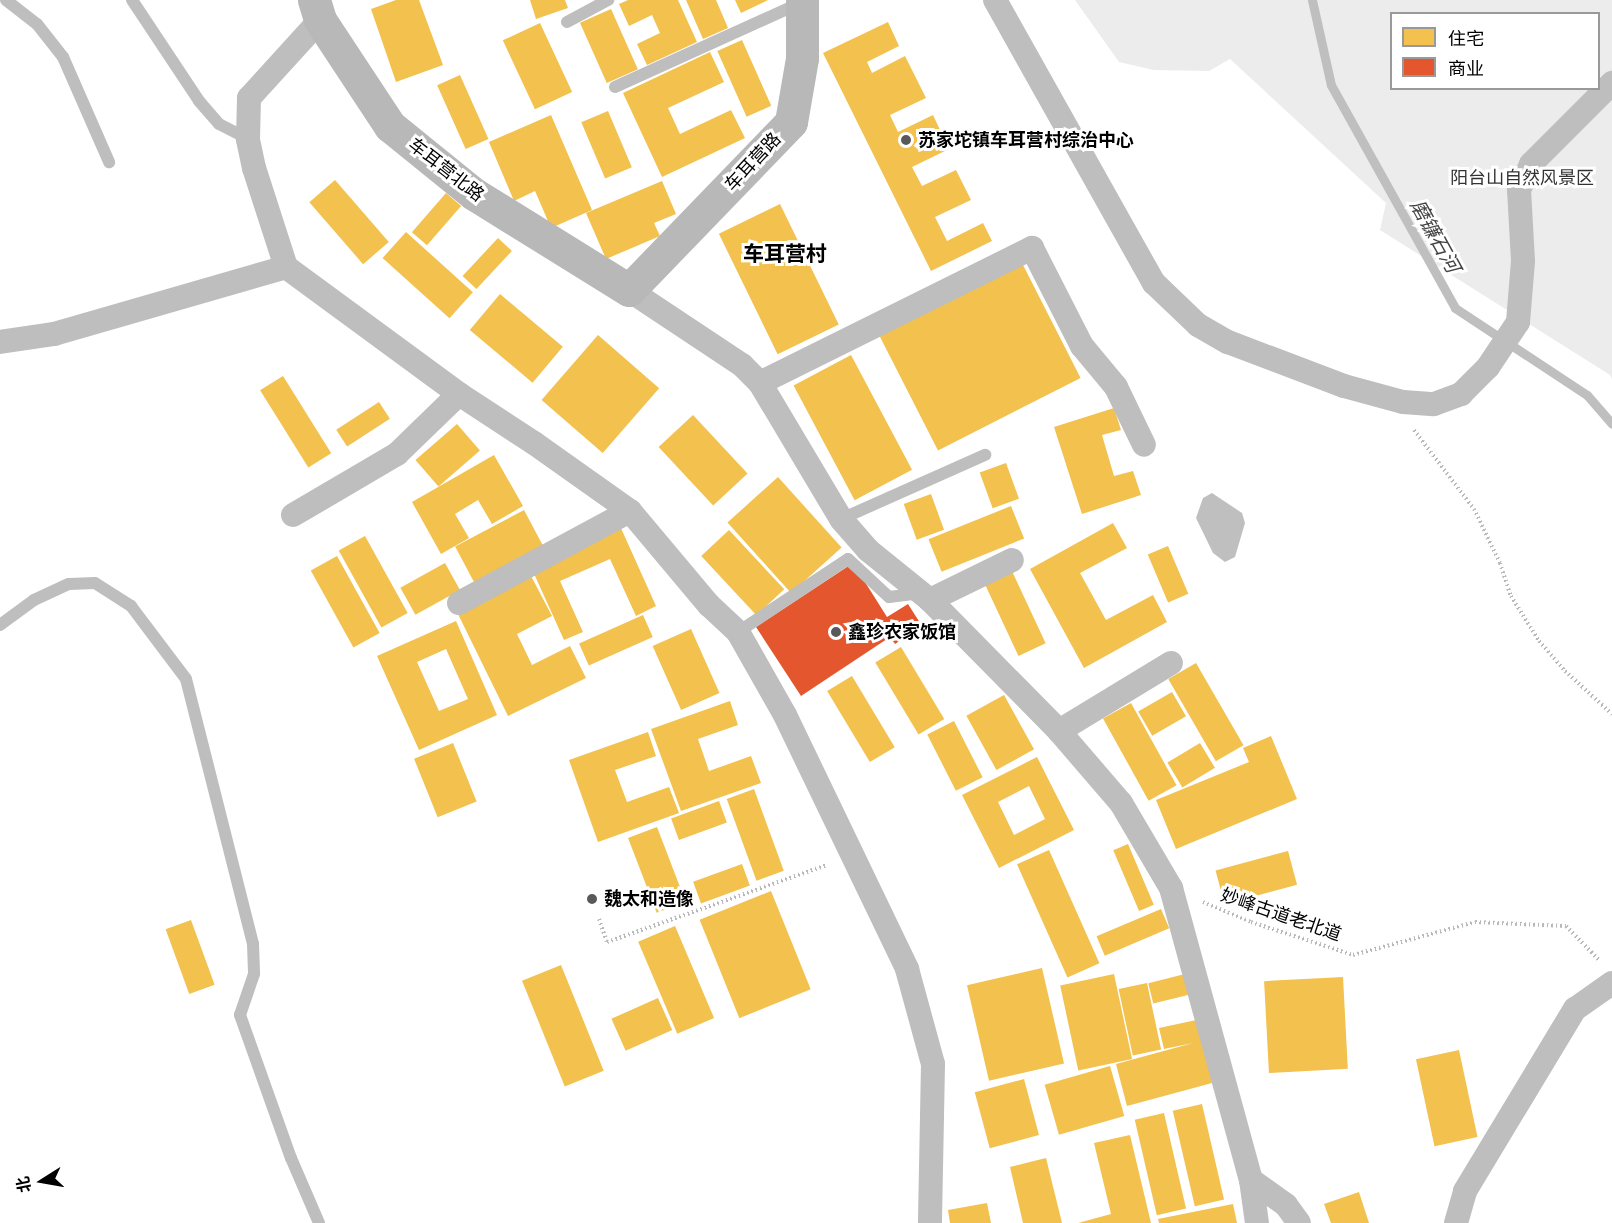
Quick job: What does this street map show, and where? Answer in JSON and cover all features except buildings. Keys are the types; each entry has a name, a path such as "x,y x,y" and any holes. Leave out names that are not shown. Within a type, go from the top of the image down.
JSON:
{"street":[{"path":"995,0 1154,283 1198,325 1228,342 1344,386 1403,402 1434,404 1461,394 1493,358 1518,322 1523,261 1519,190 1531,164 1612,83"},
{"name":"车耳营路","path":"629,290 791,122 802,58 802,1"},
{"path":"317,10 249,98 248,139 254,168 286,267 459,394 534,443 630,511 709,605 738,632 785,715 907,969 933,1064 930,1223"},
{"name":"车耳营北路","path":"317,10 390,126 474,194 629,290"},
{"path":"760,383 1032,248 1082,346 1116,387 1144,445"},
{"path":"0,342 54,334 286,267"},
{"path":"629,290 742,365 760,383 841,519 868,550 925,597 1059,731 1121,803 1172,888 1251,1180 1257,1223"},
{"path":"292,515 397,454 459,394"},
{"path":"459,603 630,511"},
{"path":"925,597 1012,560"},
{"path":"1059,731 1171,663"},
{"path":"1456,1223 1465,1191 1575,1009 1608,974"},
{"path":"1251,1180 1286,1205 1299,1223"}],"lane":[{"path":"6,0 37,24 63,57 109,162"},
{"path":"132,0 199,101 219,124 248,139"},
{"path":"567,22 608,0"},
{"path":"615,87 802,1"},
{"path":"841,519 985,455"},
{"path":"738,632 848,559 889,597 925,597"},
{"path":"0,625 34,600 69,585 96,583 131,606 186,679 253,944 254,974 240,1015 291,1158 319,1223"}],"path":[{"path":"1381,396 1419,436 1474,509 1500,563 1511,596 1539,641 1565,670 1612,714"},
{"path":"599,919 607,942 853,856"},
{"name":"妙峰古道老北道","path":"1172,888 1251,922 1353,955 1475,922 1566,926 1608,974"}],"green space":[{"name":"阳台山自然风景区","path":"1075,0 1612,0 1612,379 1610,375 1380,230 1386,203 1230,59 1209,71 1154,70 1119,62"}],"shaded area":[{"path":"1212,493 1242,513 1245,523 1235,557 1225,562 1213,553 1196,518 1203,498"}],"waterway":[{"name":"磨镰石河","path":"1312,0 1331,85 1455,308 1587,395 1612,424"}],"place":[{"name":"苏家坨镇车耳营村综治中心","path":"906,140"},
{"name":"鑫珍农家饭馆","path":"836,632"},
{"name":"魏太和造像","path":"592,899"}],"district":[{"name":"车耳营村","path":"785,254"}]}
